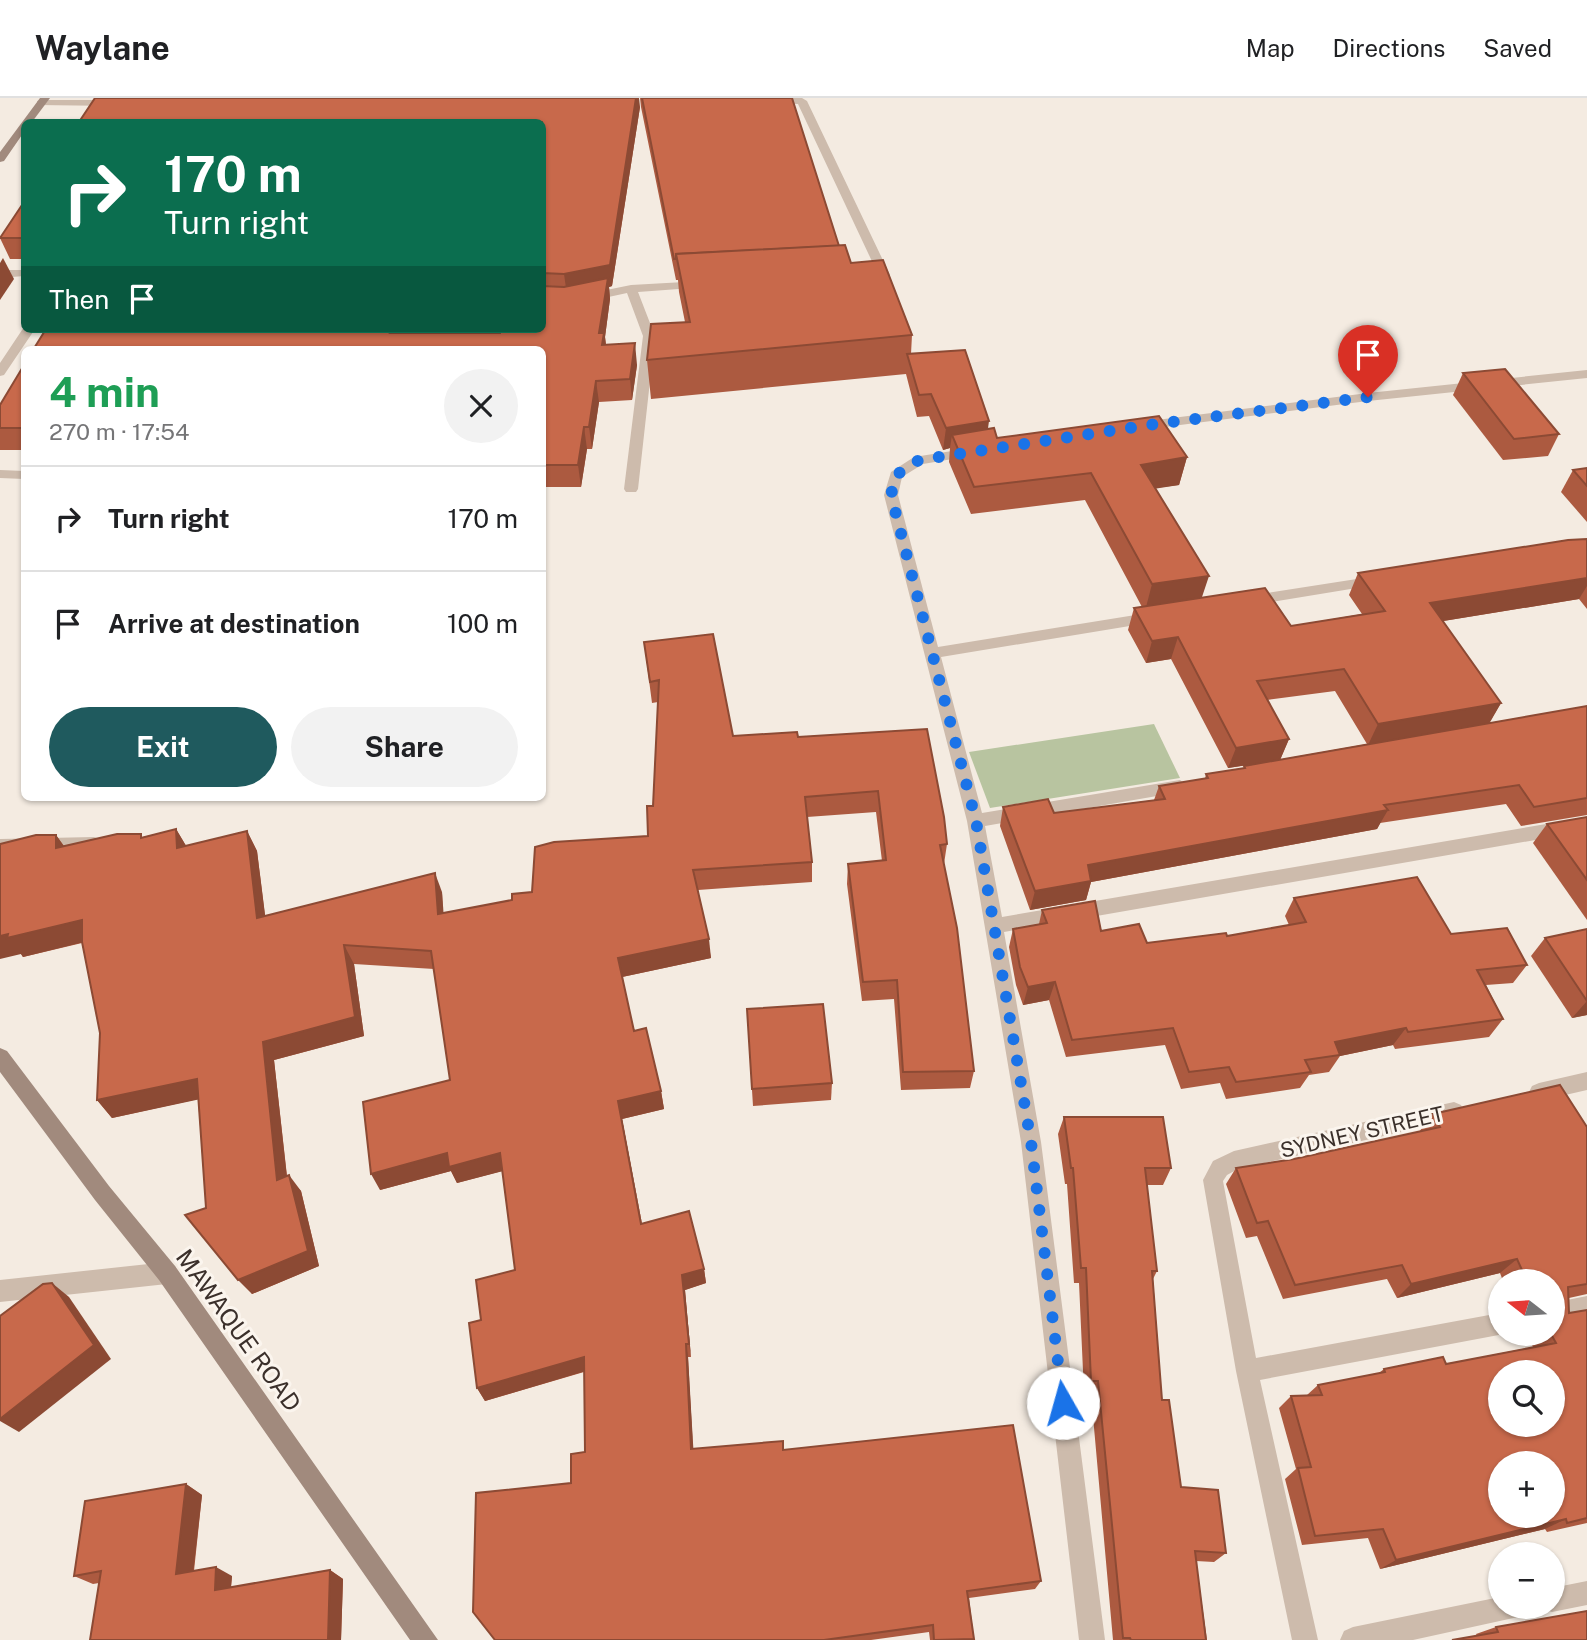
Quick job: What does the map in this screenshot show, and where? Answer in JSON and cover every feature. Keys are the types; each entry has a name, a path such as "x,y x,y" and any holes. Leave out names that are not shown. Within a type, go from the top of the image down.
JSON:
{"main road":[{"path":"30,119 43,101"},
{"path":"0,159 21,131"},
{"name":"MAWAQUE ROAD","path":"0,1057 167,1273 425,1640"}],"street":[{"path":"43,101 124,103"},
{"path":"761,101 802,101 884,275 859,276"},
{"path":"0,274 21,273"},
{"path":"546,301 567,302 631,289 714,285"},
{"path":"631,289 649,337 631,489"},
{"path":"0,372 26,333"},
{"path":"1132,428 1368,397 1587,374"},
{"path":"985,449 919,460 896,475 891,495 976,821 995,926 1031,1142 1093,1640"},
{"path":"0,474 21,475"},
{"path":"1226,605 1390,579"},
{"path":"932,653 1173,614"},
{"path":"976,821 1193,784"},
{"path":"995,926 1587,824"},
{"path":"0,846 106,844"},
{"path":"1519,1096 1587,1081"},
{"name":"SYDNEY STREET","path":"1247,1371 1213,1180 1220,1168 1234,1160 1478,1105"},
{"path":"0,1291 167,1273"},
{"path":"1565,1311 1587,1307"},
{"path":"1305,1640 1247,1371 1488,1326"},
{"path":"1565,1597 1587,1593"},
{"path":"1353,1640 1488,1612"}],"green space":[{"path":"1154,724 1180,778 990,808 969,752"}],"building":[{"path":"95,98 636,98 610,265 564,274 546,273 546,119 81,119"},
{"path":"642,98 792,98 839,246 676,254 674,259"},
{"path":"21,206 21,238 0,238"},
{"path":"845,245 851,263 883,260 912,335 647,360 651,324 690,322 676,254"},
{"path":"608,278 599,333 604,333 602,345 635,343 630,379 596,381 589,427 584,427 578,465 546,465 546,346 35,346 44,333 546,333 546,286 564,287"},
{"path":"965,350 989,421 946,428 931,394 919,395 907,354"},
{"path":"1505,369 1559,434 1514,439 1463,373"},
{"path":"21,370 21,428 0,428 0,405"},
{"path":"1159,416 1187,457 1141,465 1209,576 1152,584 1091,473 974,487 952,435 994,428 997,438"},
{"path":"1587,468 1587,486 1573,470"},
{"path":"1587,539 1587,578 1430,603 1501,703 1378,724 1344,669 1257,681 1289,739 1236,748 1178,637 1152,641 1134,608 1265,588 1291,626 1385,611 1358,573"},
{"path":"713,634 733,736 797,732 798,737 927,729 944,817 947,844 940,845 957,928 974,1071 903,1072 897,980 863,982 848,864 886,860 878,791 805,797 812,862 693,870 709,939 618,958 634,1031 646,1028 661,1091 618,1101 641,1224 689,1211 704,1269 682,1275 689,1344 686,1344 691,1449 783,1441 783,1450 1013,1425 1041,1581 967,1591 974,1639 934,1640 933,1625 824,1640 495,1640 473,1612 476,1493 571,1483 571,1454 585,1452 584,1357 477,1388 469,1323 481,1320 476,1280 515,1270 500,1153 449,1167 447,1153 371,1174 363,1102 450,1080 431,951 344,945 355,1017 263,1042 277,1180 289,1175 308,1251 238,1280 185,1215 206,1208 197,1079 97,1100 100,1033 82,942 82,920 7,938 8,934 0,936 0,844 36,835 56,835 56,848 117,834 141,834 141,838 176,829 177,848 247,831 257,918 435,873 438,914 512,900 512,894 532,892 535,847 554,842 648,836 647,806 653,806 659,680 650,682 644,642"},
{"path":"1587,706 1587,798 1534,807 1519,785 1384,805 1388,810 1088,865 1091,881 1035,891 1003,807 1048,799 1054,813 1165,799 1159,786 1208,778 1206,774"},
{"path":"1587,817 1587,880 1547,824"},
{"path":"1417,877 1451,934 1507,928 1527,965 1477,970 1503,1019 1408,1032 1406,1028 1335,1042 1340,1055 1305,1060 1311,1072 1236,1082 1229,1067 1189,1072 1173,1028 1072,1040 1055,982 1028,987 1020,967 1013,929 1047,923 1042,910 1095,901 1101,931 1139,924 1147,943 1226,933 1227,936 1306,922 1294,898"},
{"path":"1587,929 1587,1001 1545,938"},
{"path":"823,1004 832,1083 752,1089 747,1009"},
{"path":"1560,1085 1587,1127 1587,1284 1568,1287 1569,1313 1587,1310 1587,1518 1567,1523 1565,1519 1565,1451 1488,1451 1488,1528 1529,1528 1396,1560 1383,1529 1315,1536 1298,1468 1311,1467 1291,1396 1322,1395 1318,1385 1443,1357 1446,1364 1540,1346 1565,1346 1565,1269 1522,1269 1517,1259 1411,1284 1402,1265 1295,1285 1268,1221 1257,1223 1236,1168 1294,1159 1440,1127 1433,1114"},
{"path":"1064,1117 1163,1117 1171,1168 1145,1168 1157,1271 1152,1271 1162,1400 1169,1400 1181,1487 1218,1490 1226,1553 1195,1551 1206,1640 1123,1638 1098,1381 1091,1381 1086,1268 1081,1268 1073,1168"},
{"path":"52,1283 94,1345 0,1419 0,1316 43,1284"},
{"path":"186,1484 176,1574 216,1567 215,1590 330,1570 328,1640 90,1640 101,1571 74,1576 85,1501"},
{"path":"1587,1611 1587,1640 1452,1640 1498,1632 1496,1627 1542,1619 1565,1619 1565,1615"}],"route":[{"path":"1063,1403 1031,1142 995,926 976,821 891,495 896,475 919,460 1149,425 1368,397"}]}
